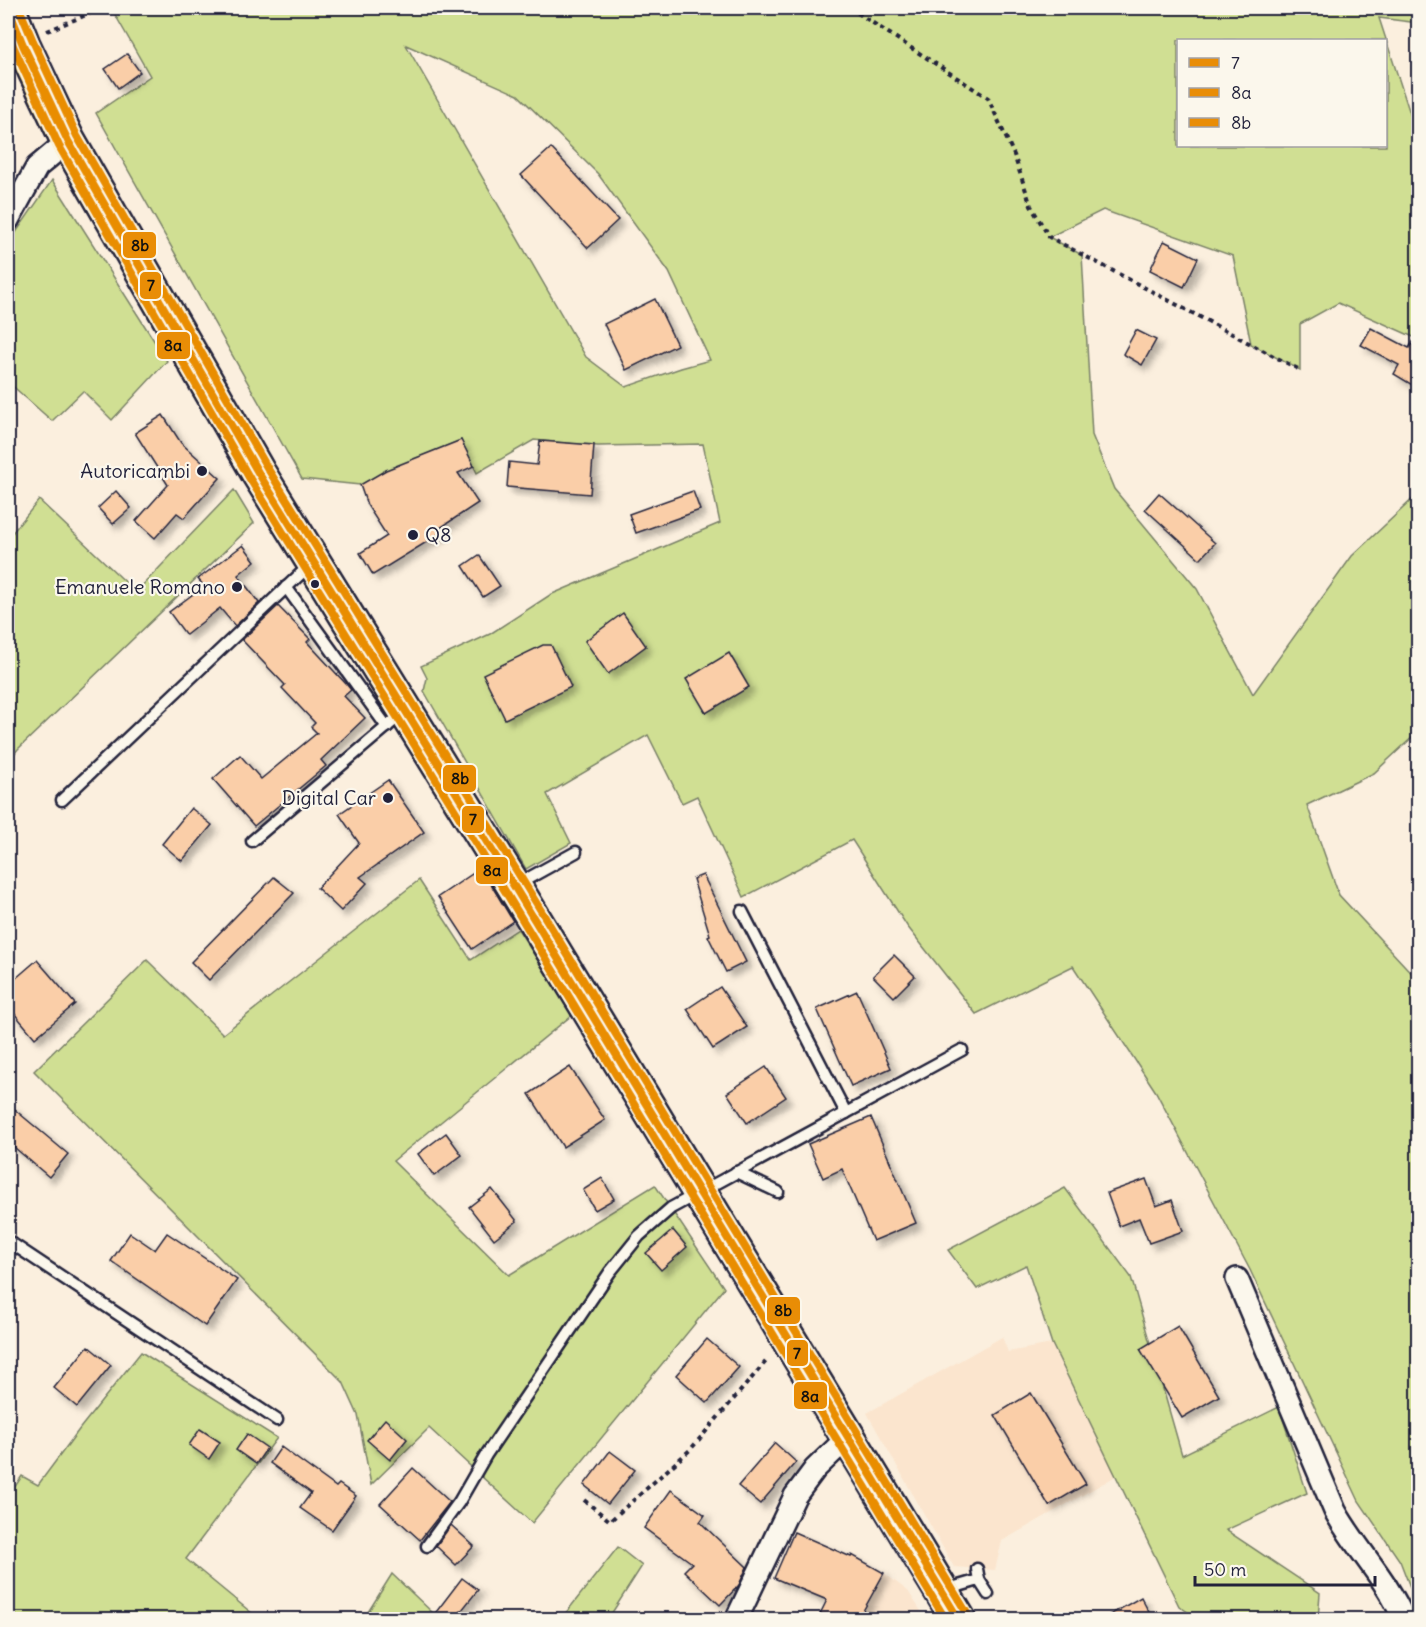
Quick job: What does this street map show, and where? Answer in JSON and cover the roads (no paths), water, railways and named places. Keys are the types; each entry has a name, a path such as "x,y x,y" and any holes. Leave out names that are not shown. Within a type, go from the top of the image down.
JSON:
{"main road":[{"path":"8,8 68,141 249,457 313,561 396,719 514,886 959,1620"}],"street":[{"path":"8,220 37,167 68,141"},
{"path":"1237,1279 1335,1511 1351,1539 1389,1590 1404,1620"},
{"path":"736,1620 795,1496 815,1468 848,1437"}],"lane":[{"path":"62,800 313,561"},
{"path":"252,841 396,719 286,587"},
{"path":"514,886 576,852"},
{"path":"742,911 846,1113"},
{"path":"427,1546 459,1502 486,1455 610,1272 639,1236 671,1208 962,1050"},
{"path":"736,1172 778,1192"},
{"path":"8,1241 277,1420"},
{"path":"977,1569 979,1580 988,1594"},
{"path":"942,1591 979,1580"}],"place":[{"name":"Autoricambi","path":"202,471"},
{"name":"Q8","path":"413,535"},
{"name":"Emanuele Romano","path":"237,587"},
{"name":"Digital Car","path":"388,798"}]}
